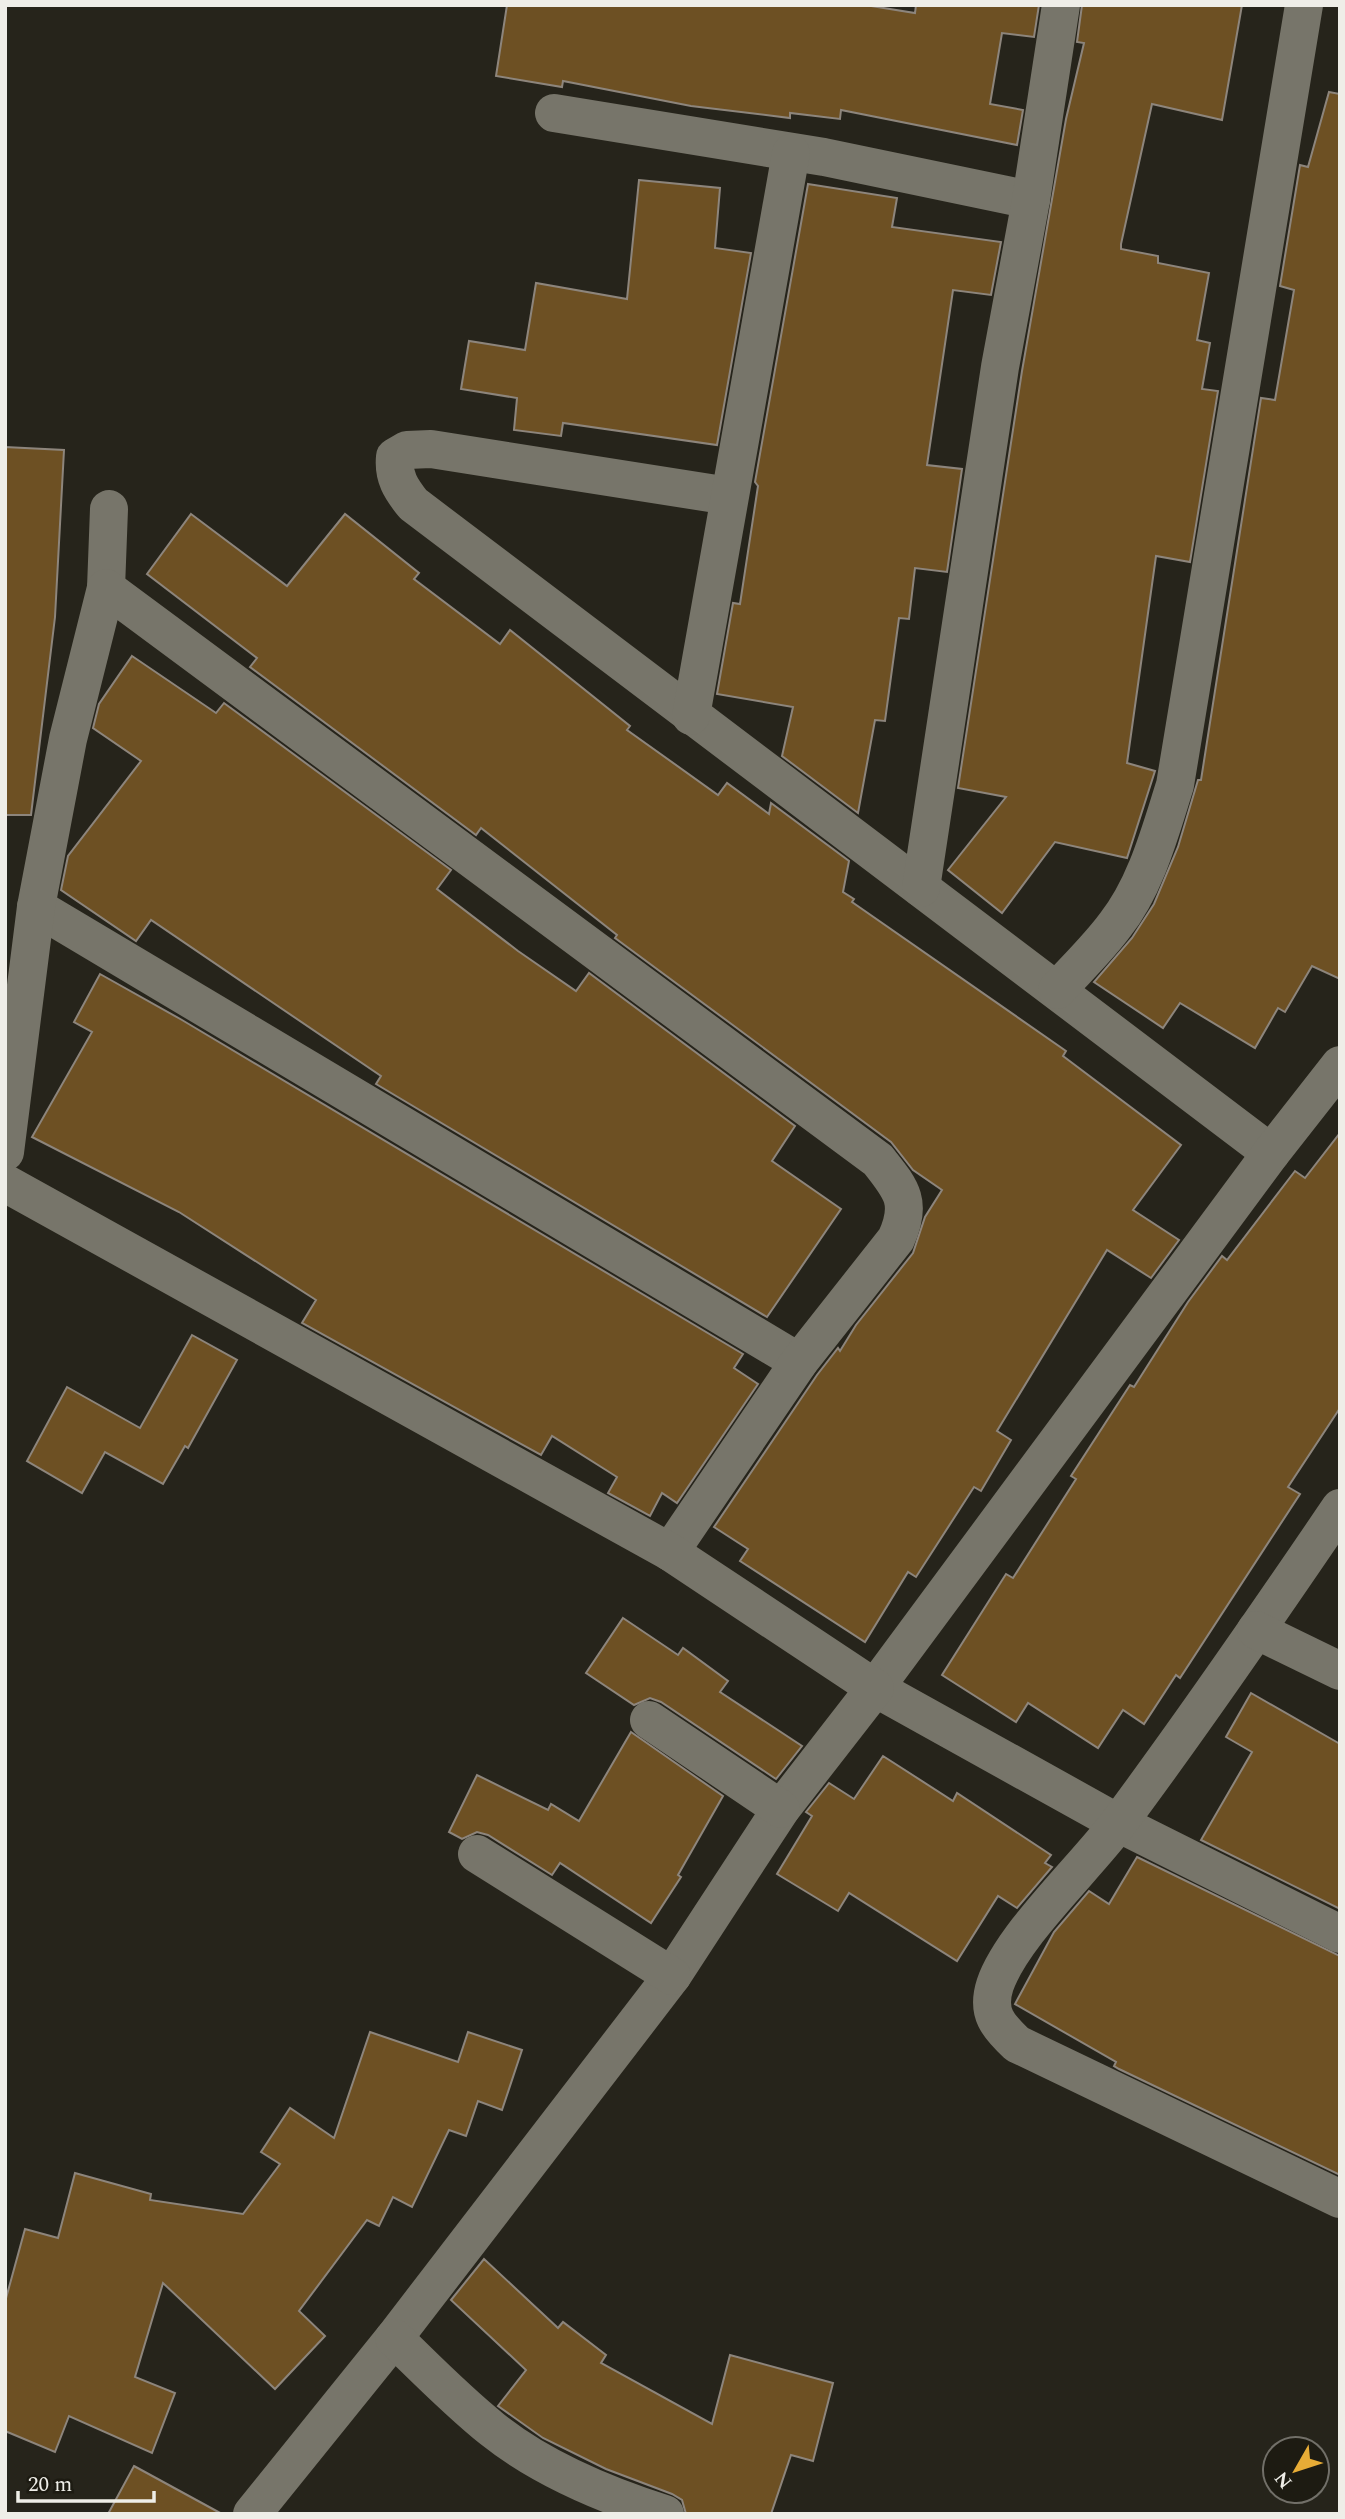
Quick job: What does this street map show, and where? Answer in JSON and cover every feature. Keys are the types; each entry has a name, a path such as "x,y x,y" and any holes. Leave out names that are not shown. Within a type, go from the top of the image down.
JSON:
{"street":[{"path":"921,888 1000,367 1031,200 1061,5"},
{"path":"1057,990 1116,925 1136,891 1156,843 1175,785 1304,5"},
{"path":"554,113 791,153 1031,200"},
{"path":"691,716 791,153"},
{"path":"729,496 432,449 407,450 395,457 393,470 400,488 413,504 1270,1153"},
{"path":"5,1152 36,907 68,739 106,588 109,509"},
{"path":"106,588 878,1160 900,1188 905,1220 896,1238 799,1362 670,1552"},
{"path":"36,907 799,1362"},
{"path":"252,2514 394,2338 672,1976 781,1809 875,1688 1270,1153 1340,1065"},
{"path":"5,1183 670,1552 875,1688 1118,1823 1340,1934"},
{"path":"1340,1508 1118,1823 1006,1959 994,1987 991,2014 999,2028 1017,2044 1340,2199"},
{"path":"1256,1630 1340,1671"},
{"path":"649,1720 781,1809"},
{"path":"477,1854 672,1976"},
{"path":"394,2338 469,2410 528,2454 586,2484 665,2514"}],"building":[{"path":"507,5 865,5 915,13 916,5 1039,5 1034,37 1002,33 990,104 1023,110 1017,145 841,110 840,119 790,113 790,118 691,106 563,81 562,87 496,76"},
{"path":"1082,5 1242,5 1222,120 1152,104 1121,244 1121,249 1158,256 1158,263 1209,273 1197,340 1210,343 1202,389 1218,391 1190,562 1156,556 1127,763 1155,771 1127,858 1055,842 1002,913 948,870 1006,797 958,788 1022,371 1066,119 1084,43 1077,42"},
{"path":"1329,92 1340,94 1340,979 1312,966 1285,1012 1278,1008 1255,1048 1180,1003 1163,1028 1094,982 1132,938 1154,904 1178,847 1198,780 1201,780 1261,398 1275,400 1294,290 1280,286 1300,165 1308,167"},
{"path":"639,180 720,188 715,248 751,253 717,445 563,423 561,436 514,430 517,398 461,389 469,341 525,350 536,283 627,299"},
{"path":"808,184 897,198 892,227 1001,242 991,295 953,290 927,465 962,469 947,572 915,568 909,619 899,618 885,721 875,720 858,813 782,756 793,707 717,694 733,603 740,604 758,486 755,482"},
{"path":"5,447 64,450 55,617 31,815 5,815"},
{"path":"191,514 287,586 345,514 419,573 414,579 500,644 510,630 630,726 627,730 718,795 727,783 769,814 771,803 849,861 843,892 854,899 852,902 1066,1051 1063,1056 1181,1145 1133,1210 1179,1240 1151,1278 1107,1250 997,1431 1011,1440 981,1491 974,1487 916,1577 908,1572 865,1642 740,1561 748,1549 714,1527 817,1375 838,1348 840,1351 856,1325 913,1253 925,1217 942,1190 913,1170 891,1142 615,938 617,935 481,828 476,835 250,667 257,658 147,574"},
{"path":"132,656 216,713 224,703 451,870 437,889 518,951 576,991 589,973 795,1126 772,1161 841,1209 767,1317 376,1084 381,1076 151,920 136,941 61,890 68,856 141,761 93,728 99,704"},
{"path":"100,974 182,1020 743,1354 734,1368 758,1384 677,1503 662,1493 650,1516 608,1493 617,1477 552,1436 541,1455 302,1323 316,1300 179,1212 32,1137 92,1032 74,1022"},
{"path":"1340,1133 1340,1408 1288,1487 1300,1494 1180,1678 1176,1675 1144,1724 1123,1710 1098,1748 1028,1703 1016,1722 942,1675 1006,1574 1013,1578 1076,1479 1071,1476 1130,1385 1134,1387 1188,1302 1222,1256 1227,1260 1295,1171 1305,1178"},
{"path":"192,1335 237,1360 188,1448 185,1446 163,1484 105,1452 82,1493 27,1461 67,1387 140,1428"},
{"path":"623,1618 678,1655 683,1648 728,1681 720,1692 802,1746 776,1779 661,1702 650,1698 634,1705 586,1673"},
{"path":"1251,1693 1340,1744 1340,1909 1201,1840 1252,1752 1226,1737"},
{"path":"631,1732 723,1796 678,1875 681,1877 651,1923 560,1863 552,1875 488,1835 477,1832 462,1839 449,1832 477,1775 548,1810 551,1804 579,1821"},
{"path":"883,1756 953,1801 957,1793 1051,1855 1045,1863 1052,1867 1017,1908 998,1896 957,1961 849,1893 838,1911 777,1874 812,1816 806,1812 829,1783 854,1799"},
{"path":"1137,1857 1340,1956 1340,2175 1119,2069 1114,2066 1116,2062 1015,2004 1054,1932 1089,1891 1109,1904"},
{"path":"370,2032 458,2062 468,2032 522,2050 502,2110 478,2101 466,2136 449,2130 412,2207 393,2197 379,2226 367,2220 299,2311 325,2336 275,2389 163,2283 135,2377 175,2393 152,2453 69,2416 55,2452 5,2431 5,2302 25,2229 58,2238 75,2173 151,2194 150,2200 243,2214 280,2164 261,2152 290,2108 334,2138"},
{"path":"484,2259 558,2328 563,2322 606,2355 601,2363 712,2424 730,2355 833,2383 813,2461 791,2455 771,2514 686,2514 682,2500 672,2494 606,2469 543,2438 498,2406 526,2370 451,2300"},
{"path":"134,2466 222,2514 108,2514"}]}
